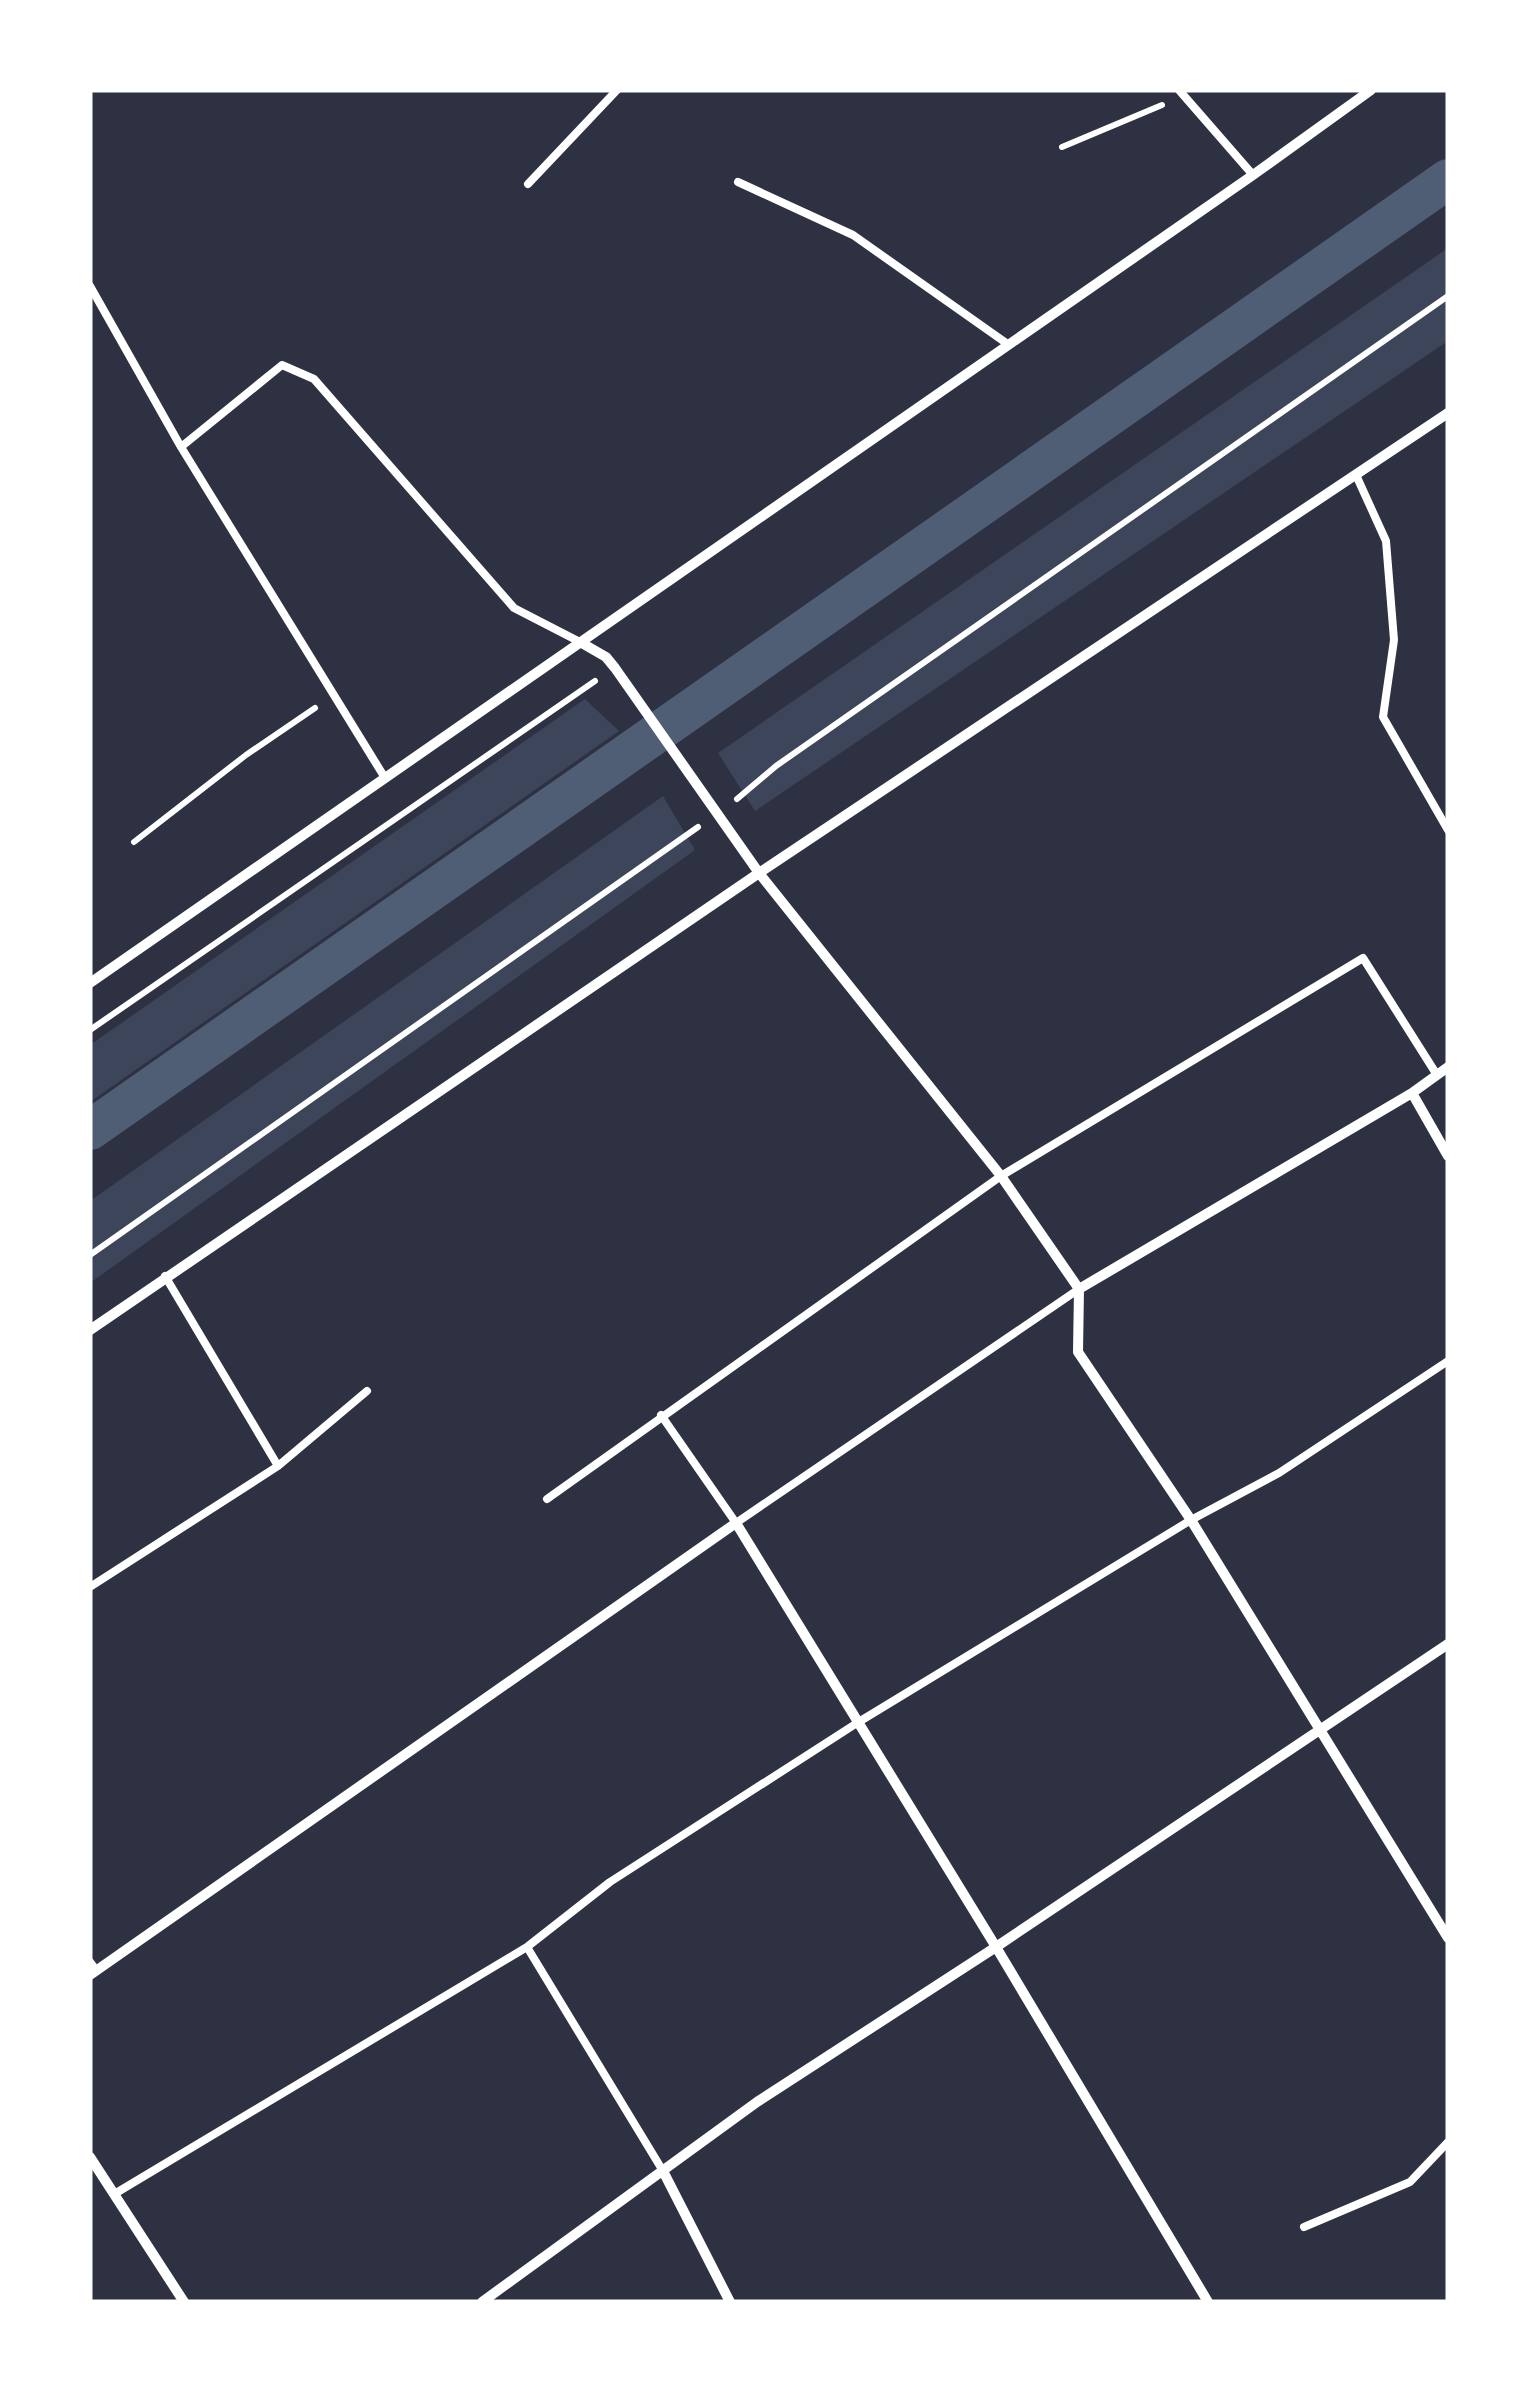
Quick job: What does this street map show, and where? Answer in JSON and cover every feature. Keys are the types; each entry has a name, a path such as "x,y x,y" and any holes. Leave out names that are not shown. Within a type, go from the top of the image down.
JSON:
{"street":[{"path":"90,982 1371,90"},
{"path":"90,1330 758,873 1448,413"},
{"path":"580,642 606,657 615,668 758,873 1001,1176 1079,1289 1078,1352 1191,1520 1448,1938"},
{"path":"1079,1289 1412,1093 1448,1067"},
{"path":"1412,1093 1448,1156"},
{"path":"92,1969 736,1523 1208,2302"},
{"path":"482,2302 757,2102 1448,1644"},
{"path":"90,2156 184,2302"},
{"path":"663,2171 730,2302"}],"lane":[{"path":"528,184 617,90"},
{"path":"1180,93 1254,175"},
{"path":"738,182 853,234 1009,345"},
{"path":"90,286 181,446 384,778"},
{"path":"181,446 282,365 314,379 514,608 580,642"},
{"path":"1356,475 1386,541 1394,640 1384,717 1448,830"},
{"path":"546,1499 1001,1176 1363,958 1438,1075"},
{"path":"165,1276 278,1466"},
{"path":"661,1415 736,1523 1079,1289"},
{"path":"116,2193 526,1947 610,1882 858,1723 1191,1520 1279,1473 1448,1362"},
{"path":"90,1586 278,1466 367,1391"},
{"path":"526,1947 663,2171"},
{"path":"1304,2227 1410,2182 1448,2142"}],"path":[{"path":"1062,148 1180,93"},
{"path":"90,1255 776,766 1448,296"},
{"path":"90,1030 615,668"},
{"path":"134,842 246,755 333,696"}],"shaded area":[{"path":"1448,248 1448,341 755,811 718,753"},
{"path":"585,699 619,731 90,1102 90,1045"},
{"path":"663,796 695,850 90,1283 90,1201"}],"waterway":[{"path":"90,1130 1448,179"}]}
